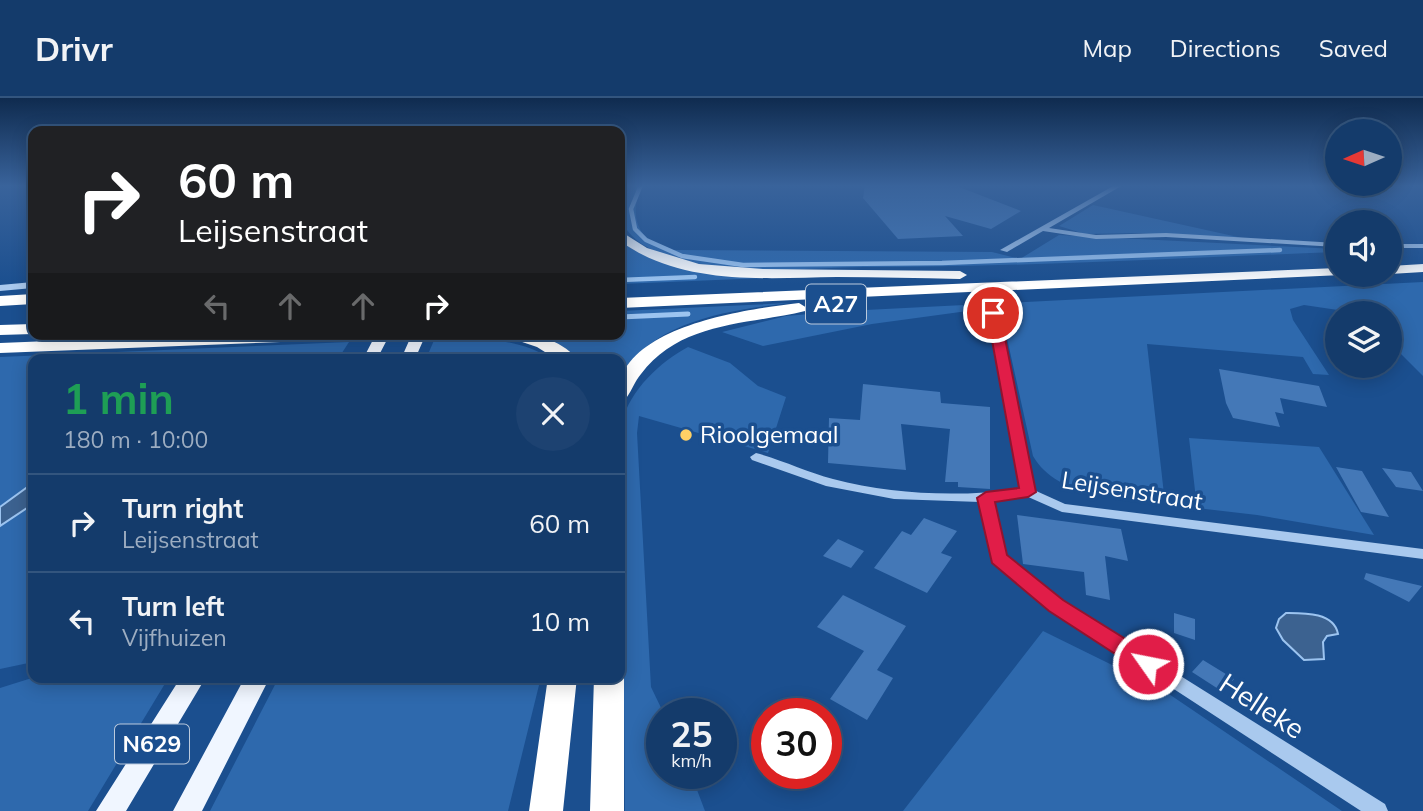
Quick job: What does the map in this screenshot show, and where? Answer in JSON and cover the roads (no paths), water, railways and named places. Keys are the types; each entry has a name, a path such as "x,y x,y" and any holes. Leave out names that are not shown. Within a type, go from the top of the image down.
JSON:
{"highway":[{"name":"A27","path":"625,239 642,252 666,261 727,271 969,275"},
{"path":"1402,258 1423,257"},
{"name":"A27","path":"625,290 1325,260"},
{"path":"1402,269 1423,268"},
{"name":"A27","path":"625,303 1325,273"},
{"name":"A27","path":"625,386 641,362 656,349 690,330 726,318 802,307 967,296 1080,283"},
{"path":"0,301 28,299"},
{"path":"0,317 28,315"},
{"path":"0,330 28,328"},
{"path":"0,348 206,340"},
{"path":"531,340 543,343 560,354"},
{"path":"546,811 562,683"},
{"path":"607,811 609,683"}],"main road":[{"name":"N629","path":"110,811 190,683"},
{"name":"N629","path":"187,811 255,683"}],"street":[{"path":"1004,250 1063,218"},
{"path":"1044,229 1096,237 1166,235 1325,244"},
{"path":"1402,246 1423,246"},
{"path":"0,288 28,285"},
{"path":"993,313 1028,492"},
{"name":"Leijsenstraat","path":"757,457 831,482 894,495 986,498 1028,492 1062,508 1423,554"},
{"name":"Helleke","path":"986,498 999,558 1056,605 1378,811"}],"waterway":[{"path":"633,218 635,229 646,240 682,256 743,265 942,263 1280,250"},
{"path":"625,280 695,277"},
{"path":"625,317 688,314"}],"place":[{"name":"Rioolgemaal","path":"686,435"}]}
